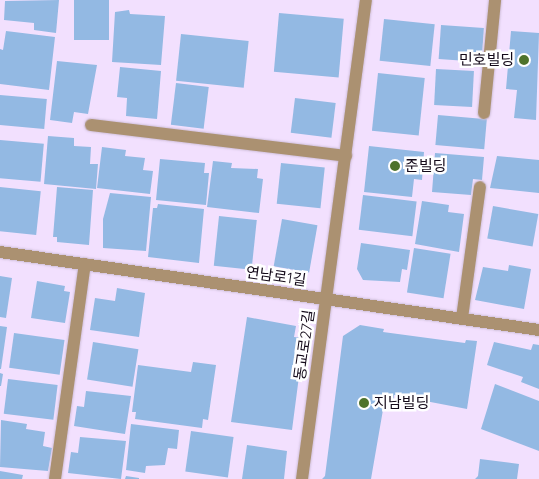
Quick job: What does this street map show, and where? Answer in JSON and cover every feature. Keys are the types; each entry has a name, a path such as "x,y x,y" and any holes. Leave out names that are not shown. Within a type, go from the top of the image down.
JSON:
{"street":[{"name":"동교로27길","path":"302,479 366,0"},
{"path":"484,113 495,0"},
{"path":"91,125 346,156"},
{"path":"462,318 480,187"},
{"name":"연남로1길","path":"0,252 539,330"},
{"path":"55,479 85,264"}],"building":[{"path":"59,0 56,33 34,30 34,23 4,20 5,1"},
{"path":"74,0 109,0 109,40 74,40"},
{"path":"129,10 130,14 165,16 161,65 112,62 115,12"},
{"path":"279,13 344,19 339,77 274,72"},
{"path":"384,19 435,24 430,66 380,61"},
{"path":"441,25 484,28 482,62 439,59"},
{"path":"6,31 55,37 49,90 0,84 0,49 3,50"},
{"name":"민호빌딩","path":"511,31 539,33 536,120 514,118 517,90 506,89"},
{"path":"181,34 249,41 244,88 176,81"},
{"path":"57,61 97,65 88,114 74,112 72,123 50,120"},
{"path":"120,67 161,71 157,119 126,116 127,98 117,97"},
{"path":"436,69 474,71 472,107 434,105"},
{"path":"378,73 425,78 419,136 372,131"},
{"path":"176,83 209,87 204,129 171,125"},
{"path":"0,95 47,99 44,129 0,125"},
{"path":"295,98 336,103 331,138 291,133"},
{"path":"438,115 487,119 484,149 435,145"},
{"path":"48,136 74,138 74,146 91,147 90,164 98,164 96,189 44,184"},
{"path":"0,140 44,144 41,182 0,178"},
{"name":"준빌딩","path":"369,146 424,152 422,180 414,179 412,197 364,192"},
{"path":"102,147 126,150 125,156 145,158 143,170 153,171 150,194 97,188"},
{"path":"435,153 484,157 482,180 473,179 471,195 432,192"},
{"path":"497,156 539,160 539,193 490,188"},
{"path":"160,159 205,163 204,173 209,173 206,205 156,200"},
{"path":"213,161 232,163 231,168 258,169 257,178 263,179 259,213 207,207"},
{"path":"281,163 325,168 320,208 277,204"},
{"path":"0,187 41,191 36,235 0,231"},
{"path":"57,187 93,190 89,245 57,242 57,237 53,237"},
{"path":"110,193 151,197 146,251 103,248 103,219"},
{"path":"363,195 417,202 412,236 359,230"},
{"path":"422,201 449,205 448,212 464,214 459,252 415,244"},
{"path":"158,204 204,209 199,263 148,257 153,208 157,208"},
{"path":"493,206 538,214 533,246 487,238"},
{"path":"219,216 257,220 252,270 214,266"},
{"path":"282,219 317,225 309,273 274,266"},
{"path":"361,243 410,250 407,270 402,269 400,282 363,280 357,269"},
{"path":"414,248 451,254 444,298 407,292"},
{"path":"509,265 531,269 524,309 475,300 483,267 508,271"},
{"path":"0,276 12,278 6,318 0,317"},
{"path":"37,281 65,286 64,291 70,292 65,323 31,318"},
{"path":"117,288 145,293 139,337 90,330 95,298 115,301"},
{"path":"247,317 296,326 294,337 304,338 292,430 231,422"},
{"name":"지남빌딩","path":"360,325 384,329 383,332 465,343 466,340 477,341 467,409 394,395 393,405 384,404 371,479 322,479 325,476 343,336"},
{"path":"0,326 7,327 1,369 0,369"},
{"path":"14,333 65,340 60,375 9,368"},
{"path":"93,342 138,349 132,387 87,380"},
{"path":"494,342 531,350 533,344 539,345 539,389 521,382 523,377 487,365"},
{"path":"193,362 216,365 208,420 203,419 202,428 135,419 136,412 132,412 138,365 191,372"},
{"path":"0,373 3,374 1,386 0,386"},
{"path":"8,379 58,385 53,420 4,414"},
{"path":"495,384 539,401 539,451 481,429"},
{"path":"86,391 131,396 125,434 74,426 77,406 84,407"},
{"path":"1,420 27,424 26,429 45,432 43,446 52,448 48,471 0,467"},
{"path":"131,424 179,430 177,449 168,448 165,465 146,466 145,473 126,470"},
{"path":"191,431 234,437 228,478 185,472"},
{"path":"80,437 126,441 121,479 68,473 71,452 78,453"},
{"path":"247,445 287,451 284,479 242,479"},
{"path":"480,459 519,464 517,479 475,479 478,476"},
{"path":"0,471 23,475 22,479 0,479"},
{"path":"126,476 139,478 139,479 125,479"}],"place":[{"name":"민호빌딩","path":"524,60"},
{"name":"준빌딩","path":"395,166"},
{"name":"지남빌딩","path":"364,403"}]}
